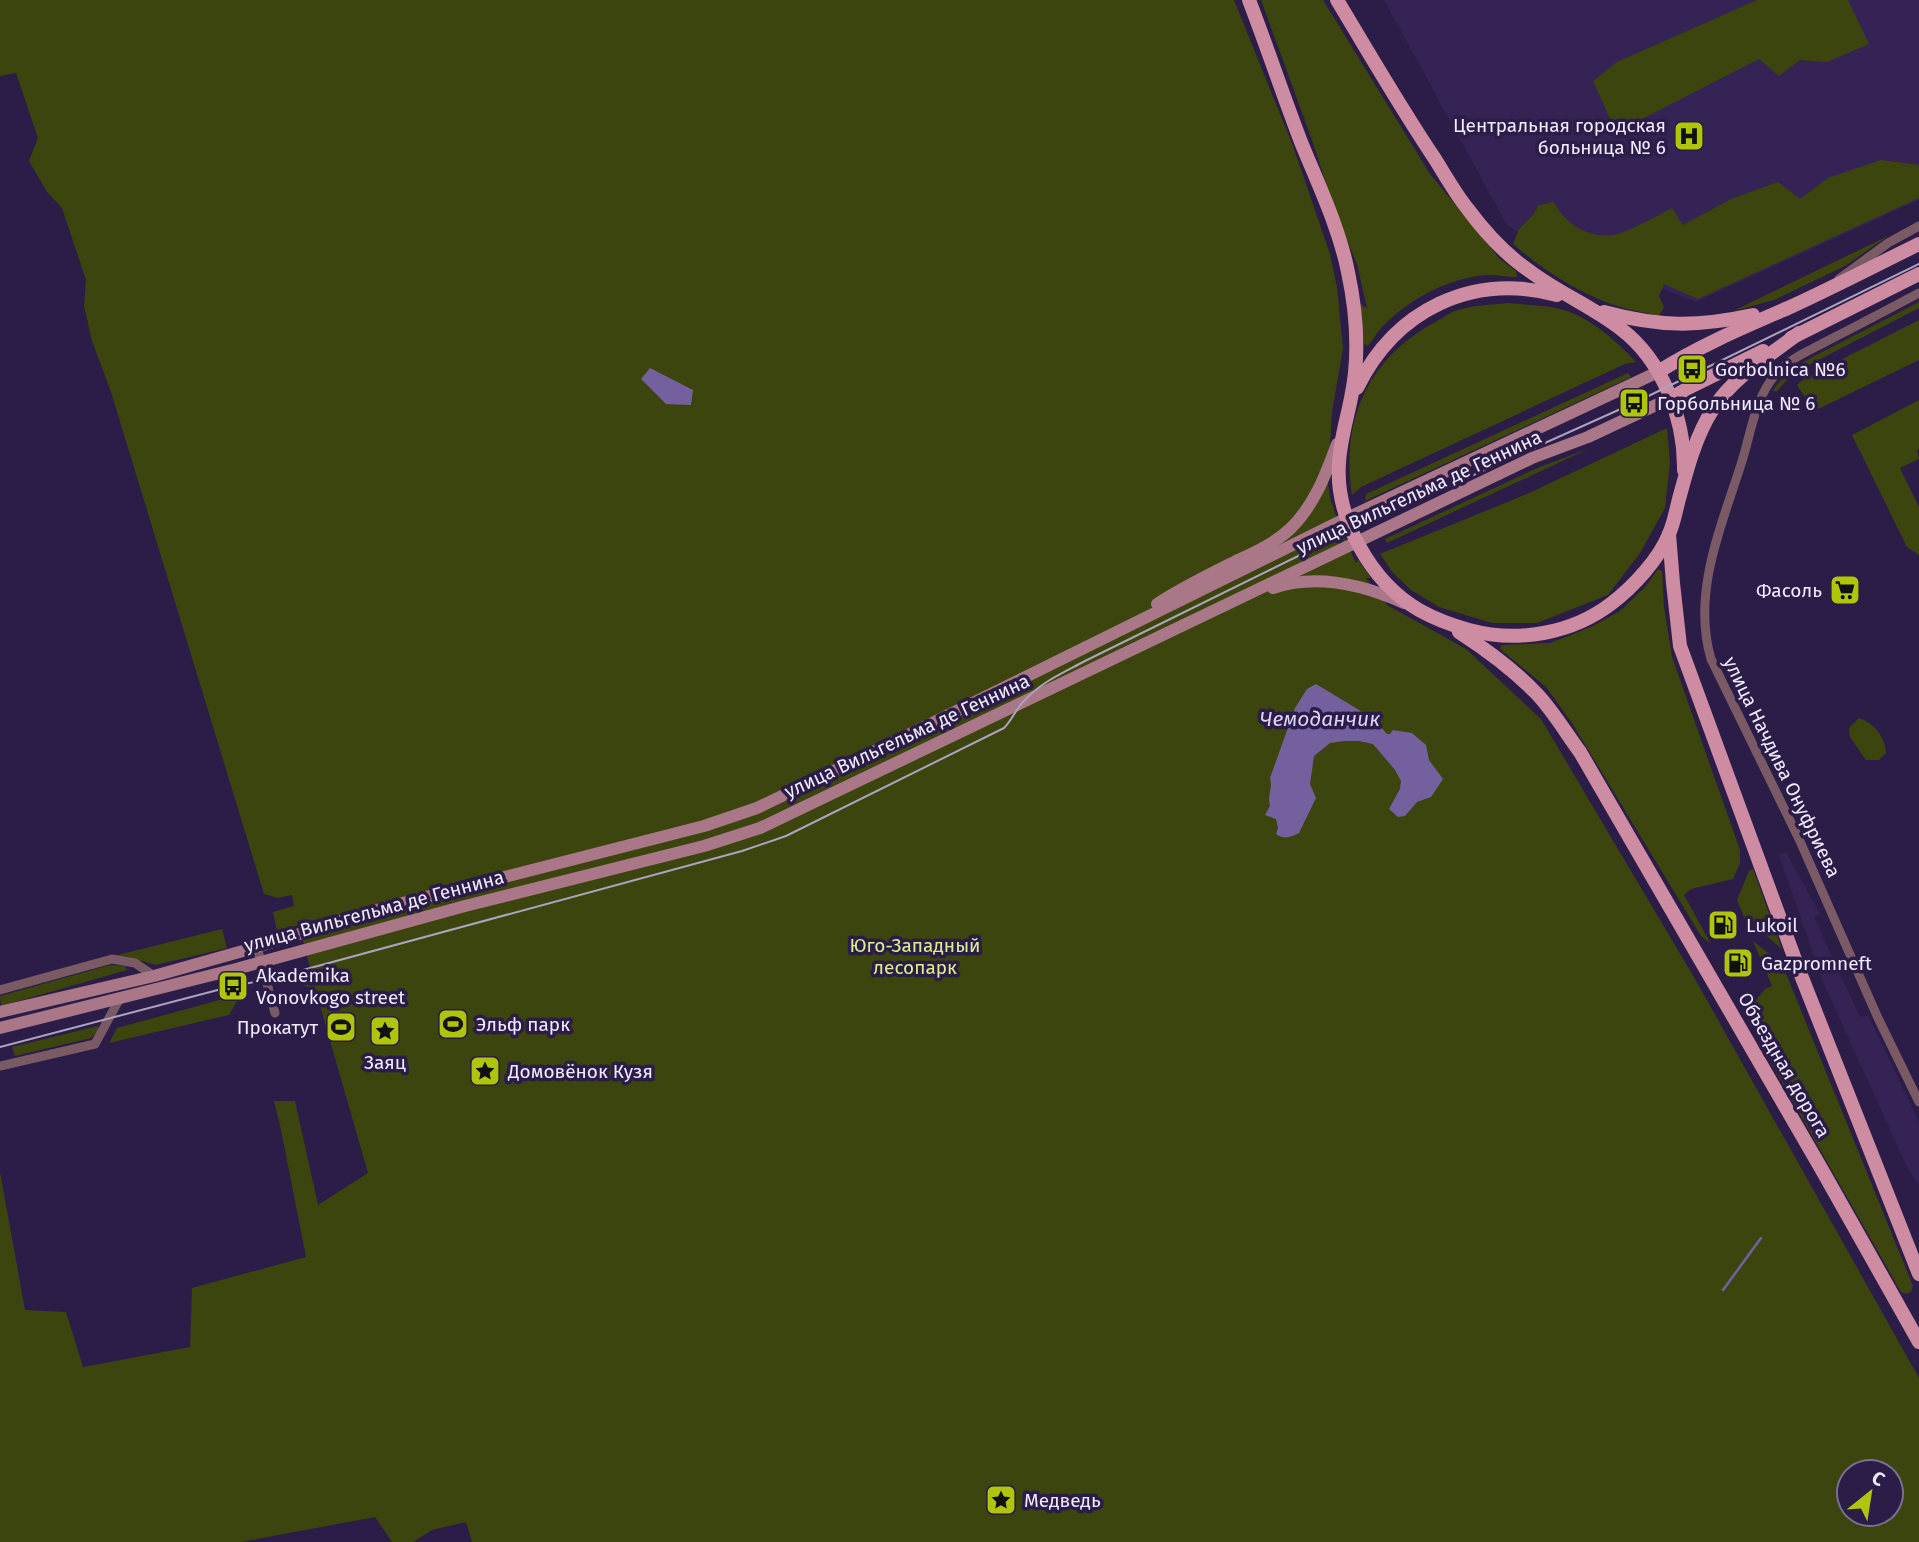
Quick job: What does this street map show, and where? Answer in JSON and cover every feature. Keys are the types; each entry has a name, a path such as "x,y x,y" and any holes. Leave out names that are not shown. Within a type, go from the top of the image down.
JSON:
{"main road":[{"path":"1249,0 1321,189 1348,270 1356,330 1355,373 1339,462 1342,503 1362,552 1387,584 1416,609"},
{"path":"1337,0 1412,125 1467,209 1500,245 1529,271 1622,329 1640,347 1658,372 1671,398 1681,434 1684,482"},
{"path":"1658,372 1746,325 1789,308 1919,244"},
{"path":"1671,398 1919,274"},
{"path":"1351,399 1374,358 1392,335 1412,318 1433,306 1482,291 1510,288 1538,290 1572,299"},
{"path":"1590,308 1635,320 1686,325 1725,321 1789,308"},
{"path":"1240,600 1284,584 1317,581 1361,587 1385,594 1447,624 1486,635 1506,637 1541,634 1578,622 1609,605 1649,566 1669,534 1694,448 1719,399 1741,377 1798,334"},
{"name":"улица Вильгельма де Геннина","path":"0,1012 154,976 387,907 729,818 757,808 1347,518 1658,372"},
{"name":"улица Вильгельма де Геннина","path":"0,1028 704,846 760,828 1532,458 1588,437 1671,398"},
{"path":"1091,644 1175,592 1270,543 1287,531 1303,514 1323,481 1346,421"},
{"name":"Объездная дорога","path":"1669,534 1680,646 1797,965 1919,1274"},
{"name":"Объездная дорога","path":"1447,624 1483,647 1538,695 1580,752 1919,1342"}],"street":[{"path":"1826,290 1888,243 1919,226"},
{"name":"улица Начдива Онуфриева","path":"1919,293 1796,358 1774,376 1764,393 1711,555 1705,601 1706,643 1711,659 1799,839 1878,1018 1919,1102"},
{"path":"257,947 275,1013"},
{"path":"0,990 112,959 135,963 154,976"},
{"path":"0,1066 95,1044 120,998"}],"shaded area":[{"name":"Центральная городская больница № 6","path":"1384,0 1919,0 1919,200 1696,302 1507,225"},
{"path":"1786,852 1820,914 1814,917 1860,1017 1868,1015 1919,1122 1919,1185 1908,1169 1823,982 1779,855"}],"green space":[{"name":"Юго-Западный лесопарк","path":"0,0 1234,0 1293,146 1330,254 1337,287 1343,348 1332,412 1328,483 1340,528 1356,563 1358,560 1371,578 1366,578 1387,605 1466,649 1541,719 1695,979 1919,1378 1919,1542 472,1542 466,1522 432,1530 413,1542 392,1542 375,1517 241,1542 0,1542 0,1172 25,1310 66,1312 83,1367 190,1347 192,1288 306,1257 274,1101 295,1101 318,1205 368,1173 315,988 311,989 289,977 311,971 299,925 277,931 273,912 294,906 292,895 278,898 264,894 111,392 92,341 84,306 86,280 62,208 47,192 29,161 38,138 16,73 0,76"},
{"path":"1261,0 1323,0 1430,174 1500,259 1516,271 1517,277 1475,277 1433,290 1395,315 1380,329 1368,346 1364,344 1360,304 1367,308 1357,264 1336,214"},
{"path":"1757,0 1848,0 1869,44 1827,62 1800,60 1779,76 1759,59 1640,120 1611,121 1593,81 1617,62"},
{"path":"1881,160 1919,165 1919,198 1698,299 1664,284 1659,296 1664,307 1659,316 1617,306 1585,293 1547,271 1513,244 1519,229 1539,205 1554,202 1572,224 1589,233 1607,236 1630,229 1672,208 1683,225 1731,199 1778,182 1800,199 1828,178"},
{"path":"1888,236 1845,266 1774,300 1733,311"},
{"path":"1919,302 1919,308 1805,367 1776,392 1773,390 1783,377 1803,362"},
{"path":"1508,303 1551,307 1574,314 1603,332 1636,362 1625,364 1361,487 1352,495 1349,467 1356,416 1364,393 1377,372 1393,353 1413,336 1450,313 1468,307"},
{"path":"1919,320 1919,360 1814,411 1797,385 1805,378"},
{"path":"1628,373 1631,377 1365,501 1366,494"},
{"path":"1919,400 1919,459 1900,468 1919,507 1919,555 1907,547 1852,435"},
{"path":"1667,428 1670,463 1665,508 1640,553 1608,595 1537,623 1492,623 1439,607 1411,590 1393,573 1380,554 1527,494"},
{"path":"1590,448 1387,543 1385,539 1535,469"},
{"path":"1658,569 1662,571 1664,607 1672,657 1740,850 1740,863 1733,879 1691,889 1684,895 1711,944 1701,936 1572,723 1546,687 1500,649 1501,645 1550,643 1591,627 1620,611 1645,587"},
{"path":"1859,718 1874,727 1881,736 1886,753 1879,760 1866,760 1850,737 1849,728"},
{"path":"1753,869 1782,949 1744,917 1737,900 1749,871"},
{"path":"222,929 227,948 156,965 114,956"},
{"path":"1753,941 1781,963 1787,976 1913,1286 1911,1292 1901,1292 1759,1042 1753,1004 1765,989 1772,986"},
{"path":"110,965 125,966 127,970 1,1006 0,996"},
{"path":"234,996 237,1001 229,1015 109,1043 117,1028"},
{"path":"98,1026 98,1031 91,1038 15,1056 12,1047"}],"water":[{"path":"650,368 693,390 691,405 666,404 641,379"},
{"name":"Чемоданчик","path":"1316,684 1364,713 1376,715 1379,725 1387,734 1393,730 1412,733 1426,745 1429,760 1443,779 1431,797 1417,802 1405,816 1398,817 1389,809 1400,789 1401,781 1373,744 1359,741 1330,743 1314,756 1310,784 1316,798 1299,833 1290,837 1276,834 1276,819 1265,815 1270,806 1270,778 1295,708 1307,689"}],"waterway":[{"path":"1723,1290 1761,1238"}],"tram line":[{"path":"0,1047 233,986 266,980 742,851 786,836 1004,728 1021,704 1038,688 1085,661 1351,530 1634,403 1919,264"}],"place":[{"name":"Центральная городская больница № 6","path":"1689,136"},
{"name":"Gorbolnica №6","path":"1692,369"},
{"name":"Горбольница № 6","path":"1634,403"},
{"name":"Фасоль","path":"1845,590"},
{"name":"Lukoil","path":"1723,925"},
{"name":"Gazpromneft","path":"1738,963"},
{"name":"Akademika Vonovkogo street","path":"233,986"},
{"name":"Эльф парк","path":"453,1024"},
{"name":"Прокатут","path":"341,1027"},
{"name":"Заяц","path":"385,1031"},
{"name":"Домовёнок Кузя","path":"485,1071"},
{"name":"Медведь","path":"1001,1500"}]}
